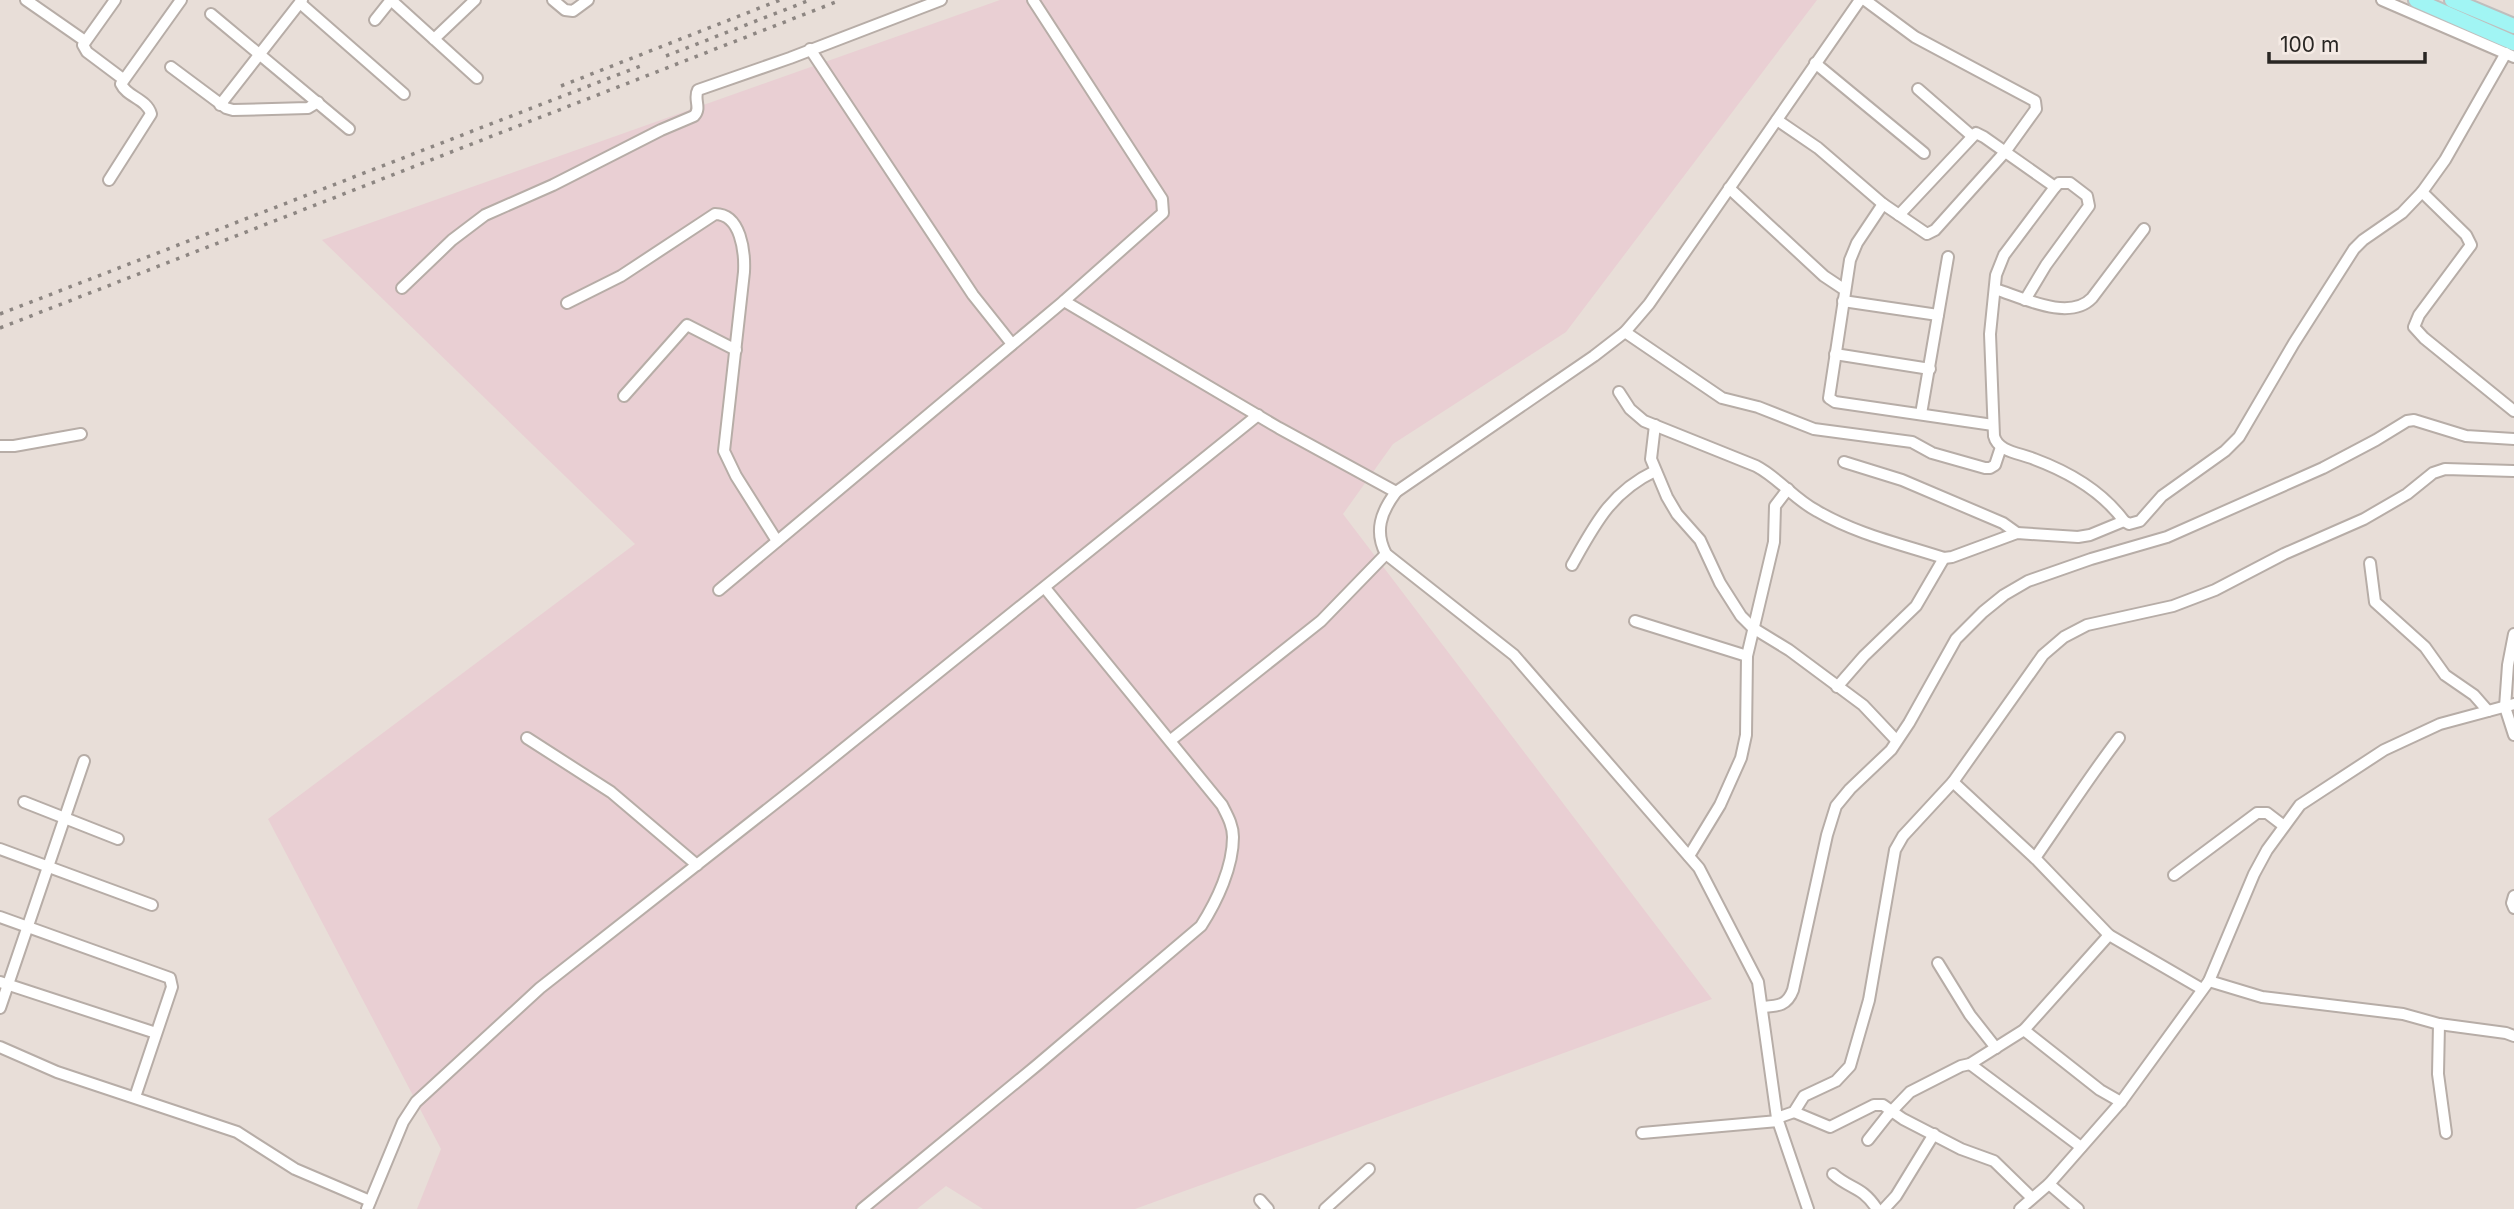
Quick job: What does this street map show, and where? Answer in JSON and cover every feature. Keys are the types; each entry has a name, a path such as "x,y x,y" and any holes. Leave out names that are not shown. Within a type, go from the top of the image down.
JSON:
{"main road":[{"path":"2416,0 2514,26"},
{"path":"2450,7 2511,51"}],"street":[{"path":"26,0 85,40"},
{"path":"115,0 85,40 84,49 123,79"},
{"path":"109,180 151,114 148,106 121,87 123,79 181,0"},
{"path":"375,20 391,0 477,78"},
{"path":"434,39 475,0"},
{"path":"553,0 569,11 588,0"},
{"path":"402,288 444,246 485,215 694,116 698,108 698,90 941,0"},
{"path":"719,590 1159,220 1164,206 1162,199 1033,0"},
{"path":"1808,1209 1777,1117 1756,974 1699,868 1514,655 1386,554 1378,533 1381,516 1396,492 1625,332 1649,304 1860,0"},
{"path":"1777,120 1818,148 1883,204 1923,232 1931,233 2006,152 2036,109 2035,101 1915,37 1866,0"},
{"path":"2025,300 2046,265 2089,206 2087,196 2070,183 2059,183 2055,187 1999,263 1990,334 1995,443 2083,483 2112,504 2129,524 2140,521 2162,496 2225,451 2239,437 2294,343 2354,249 2402,213 2421,192 2445,160 2511,51 2382,0"},
{"path":"220,105 301,1 404,94"},
{"path":"211,14 349,128"},
{"path":"810,49 973,295 1012,344"},
{"path":"1815,64 1924,153"},
{"path":"171,67 220,105 233,110 308,108 318,102"},
{"path":"1918,89 1972,136"},
{"path":"1899,215 1976,133 2055,187"},
{"path":"1729,188 1844,296 1938,315"},
{"path":"2421,192 2466,235 2470,245 2419,315 2414,327 2514,411"},
{"path":"1883,204 1852,254 1829,395 1831,400 1993,425"},
{"path":"567,303 621,276 718,213 735,228 745,251 724,451 736,476 777,541"},
{"path":"1995,289 2047,306 2077,307 2087,303 2144,229"},
{"path":"1921,414 1948,257"},
{"path":"1064,301 1396,492"},
{"path":"624,396 687,325 736,351"},
{"path":"1625,332 1721,398 1758,407 1814,429 1912,442 1932,453 1985,468 1995,465 2001,447"},
{"path":"1835,354 1930,369"},
{"path":"1619,392 1637,416 1756,466 1771,474 1813,509 1834,521 1944,558 2017,533 2078,537 2124,521"},
{"path":"0,1047 57,1072 237,1132 295,1169 369,1205 403,1122 416,1102 540,988 1045,588 1258,415"},
{"path":"1762,1009 1785,1003 1793,990 1827,835 1836,806 1891,750 1956,639 1983,611 2004,595 2028,581 2167,537 2323,468 2407,421 2466,436 2514,439"},
{"path":"1655,425 1651,446 1655,471 1676,514 1700,540 1720,583 1741,616 1753,628 1789,650 1863,705 1896,740"},
{"path":"0,446 81,434"},
{"path":"1844,462 1902,480 1996,519 2017,533"},
{"path":"1794,1112 1804,1096 1836,1081 1850,1066 1869,1000 1895,850 1903,836 1953,782 2043,655 2064,637 2087,625 2173,606 2215,590 2284,554 2364,519 2407,494 2433,472 2445,469 2514,471"},
{"path":"1572,565 1606,508 1626,488 1655,471"},
{"path":"1689,856 1720,805 1741,758 1746,735 1747,656 1774,542 1775,506 1788,489"},
{"path":"1171,740 1321,621 1386,554"},
{"path":"1837,687 1864,656 1916,606 1944,558"},
{"path":"2370,563 2375,601 2425,647 2445,674 2474,695 2488,711"},
{"path":"862,1209 1201,926 1212,910 1231,856 1233,835 1222,805 1045,588"},
{"path":"1635,621 1747,656"},
{"path":"2514,634 2508,665 2514,735"},
{"path":"2020,1209 2049,1184 2121,1102 2206,985 2267,850 2300,806 2385,750 2440,724 2510,706"},
{"path":"527,737 611,792 697,865"},
{"path":"2035,858 2087,780 2119,738"},
{"path":"0,1008 4,984 28,926 83,761"},
{"path":"1953,782 2035,858 2109,935 2206,985 2262,997 2403,1014 2439,1024 2514,1036"},
{"path":"24,802 118,839"},
{"path":"2174,875 2257,813 2267,813 2284,826"},
{"path":"0,849 152,905"},
{"path":"2514,896 2514,908"},
{"path":"0,917 170,978 172,987 135,1097"},
{"path":"1868,1140 1910,1092 1970,1064 2024,1030 2109,935"},
{"path":"1938,963 1970,1015 1996,1048"},
{"path":"4,984 156,1033"},
{"path":"2439,1024 2438,1074 2446,1133"},
{"path":"2024,1030 2100,1090 2121,1102"},
{"path":"1970,1064 2081,1147"},
{"path":"1642,1133 1777,1117 1794,1112 1830,1127 1874,1105 1883,1105 1891,1112 1961,1149 1994,1161 2032,1198"},
{"path":"1833,1174 1840,1181 1864,1192 1877,1208 1896,1196 1934,1135"},
{"path":"1325,1209 1369,1169"},
{"path":"2049,1184 2078,1209"},
{"path":"1260,1200 1268,1209"}],"shaded area":[{"path":"1000,0 1817,0 1566,332 1393,444 1343,514 1712,999 1135,1209 983,1209 946,1186 917,1209 417,1209 441,1149 268,819 635,544 322,240"}],"railway":[{"path":"561,86 780,0"},
{"path":"666,56 810,0"},
{"path":"0,328 841,0"},
{"path":"0,314 643,65"}]}
